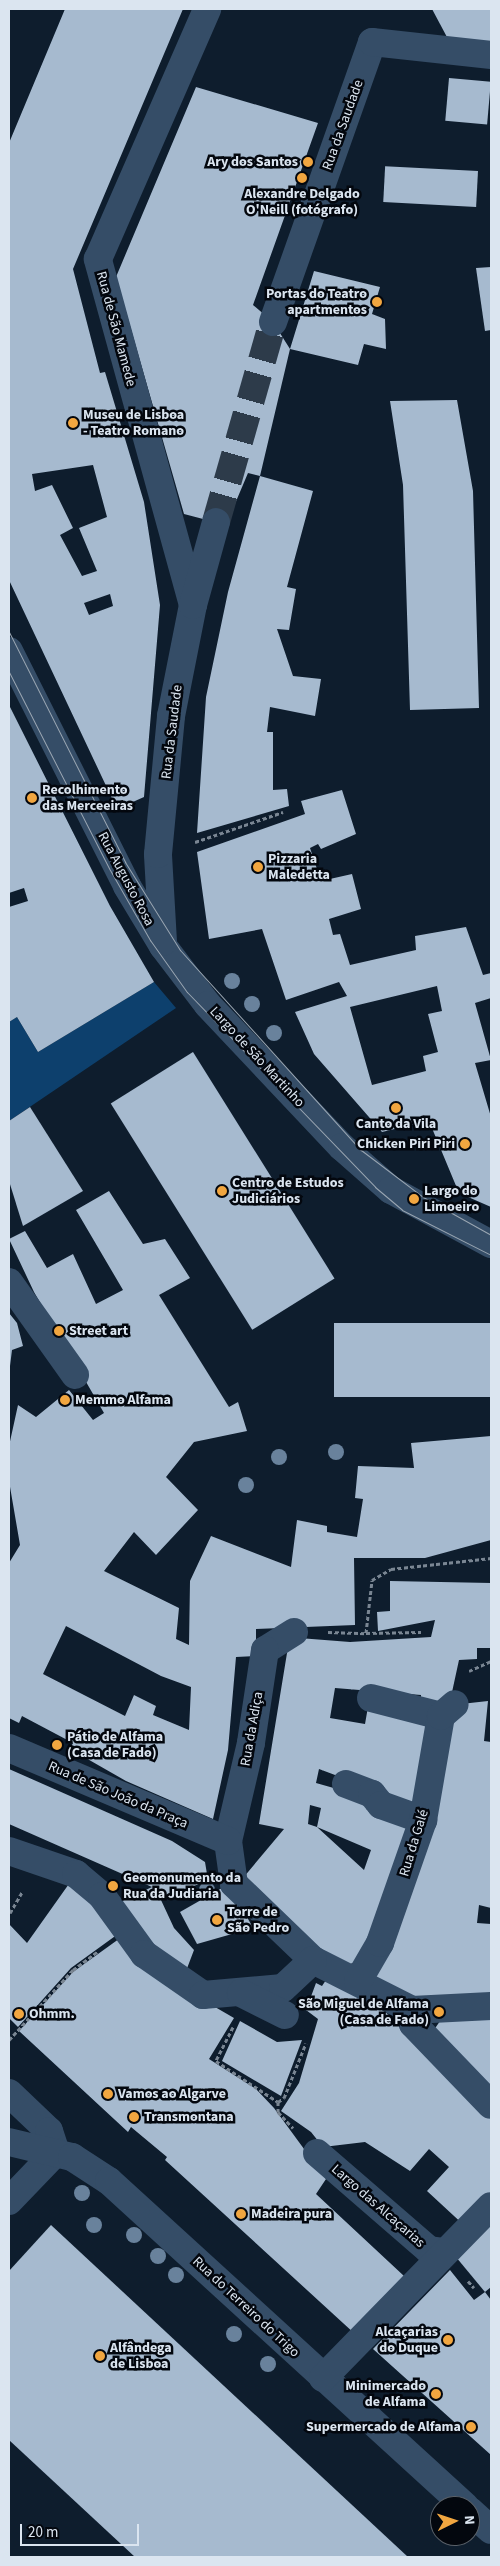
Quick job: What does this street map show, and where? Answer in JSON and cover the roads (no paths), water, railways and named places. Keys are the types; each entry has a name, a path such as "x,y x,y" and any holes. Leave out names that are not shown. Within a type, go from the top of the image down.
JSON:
{"street":[{"name":"Rua de São Mamede","path":"193,605 98,259 207,9"},
{"name":"Rua da Saudade","path":"273,322 372,42 491,55"},
{"name":"Rua da Saudade","path":"163,946 158,854 171,716 193,605 216,522"},
{"name":"Rua Augusto Rosa","path":"9,651 17,689 127,886 163,946"},
{"name":"Largo de São Martinho","path":"163,946 208,1005 357,1161 391,1190 491,1244"},
{"path":"9,1282 75,1375"},
{"name":"Rua da Adiça","path":"228,1841 251,1744 265,1650 294,1632"},
{"name":"Rua da Galé","path":"351,1978 380,1943 423,1820 448,1710 371,1698"},
{"name":"Rua de São João da Praça","path":"9,1748 228,1841"},
{"path":"346,1784 372,1794 382,1804 423,1820"},
{"path":"228,1841 234,1884 313,1960 412,2010 491,2006"},
{"path":"9,1851 76,1874 102,1896 144,1954 182,1983 203,1995 283,1988 313,1960"},
{"path":"239,1992 285,2014"},
{"path":"412,2010 413,2024 491,2106"},
{"path":"9,2093 49,2131 56,2152 9,2201"},
{"name":"Rua do Terreiro do Trigo","path":"9,2142 56,2152 88,2164 109,2181 453,2496"},
{"name":"Largo das Alcaçarias","path":"317,2153 428,2250 443,2252"},
{"path":"323,2378 443,2252 491,2206"},
{"path":"480,2520 491,2530"}],"tunnel":[{"path":"216,522 273,322"}],"tram line":[{"path":"9,632 125,862 180,950 361,1150 423,1197 491,1235"},
{"path":"9,672 110,870 150,940 187,992 375,1187 402,1210 491,1255"}],"place":[{"name":"Ary dos Santos","path":"308,162"},
{"name":"Alexandre Delgado O'Neill (fotógrafo)","path":"302,178"},
{"name":"Portas do Teatro apartmentos","path":"377,302"},
{"name":"Museu de Lisboa - Teatro Romano","path":"73,423"},
{"name":"Recolhimento das Merceeiras","path":"32,798"},
{"name":"Pizzaria Maledetta","path":"258,867"},
{"name":"Canto da Vila","path":"396,1108"},
{"name":"Chicken Piri Piri","path":"465,1144"},
{"name":"Centro de Estudos Judiciários","path":"222,1191"},
{"name":"Largo do Limoeiro","path":"414,1199"},
{"name":"Street art","path":"59,1331"},
{"name":"Memmo Alfama","path":"65,1400"},
{"name":"Pátio de Alfama (Casa de Fado)","path":"57,1745"},
{"name":"Geomonumento da Rua da Judiaria","path":"113,1886"},
{"name":"Torre de São Pedro","path":"217,1920"},
{"name":"São Miguel de Alfama (Casa de Fado)","path":"439,2012"},
{"name":"Ohmm.","path":"19,2014"},
{"name":"Vamos ao Algarve","path":"108,2094"},
{"name":"Transmontana","path":"134,2117"},
{"name":"Madeira pura","path":"241,2214"},
{"name":"Alcaçarias do Duque","path":"448,2340"},
{"name":"Alfândega de Lisboa","path":"100,2356"},
{"name":"Minimercado de Alfama","path":"436,2394"},
{"name":"Supermercado de Alfama","path":"471,2427"}]}
